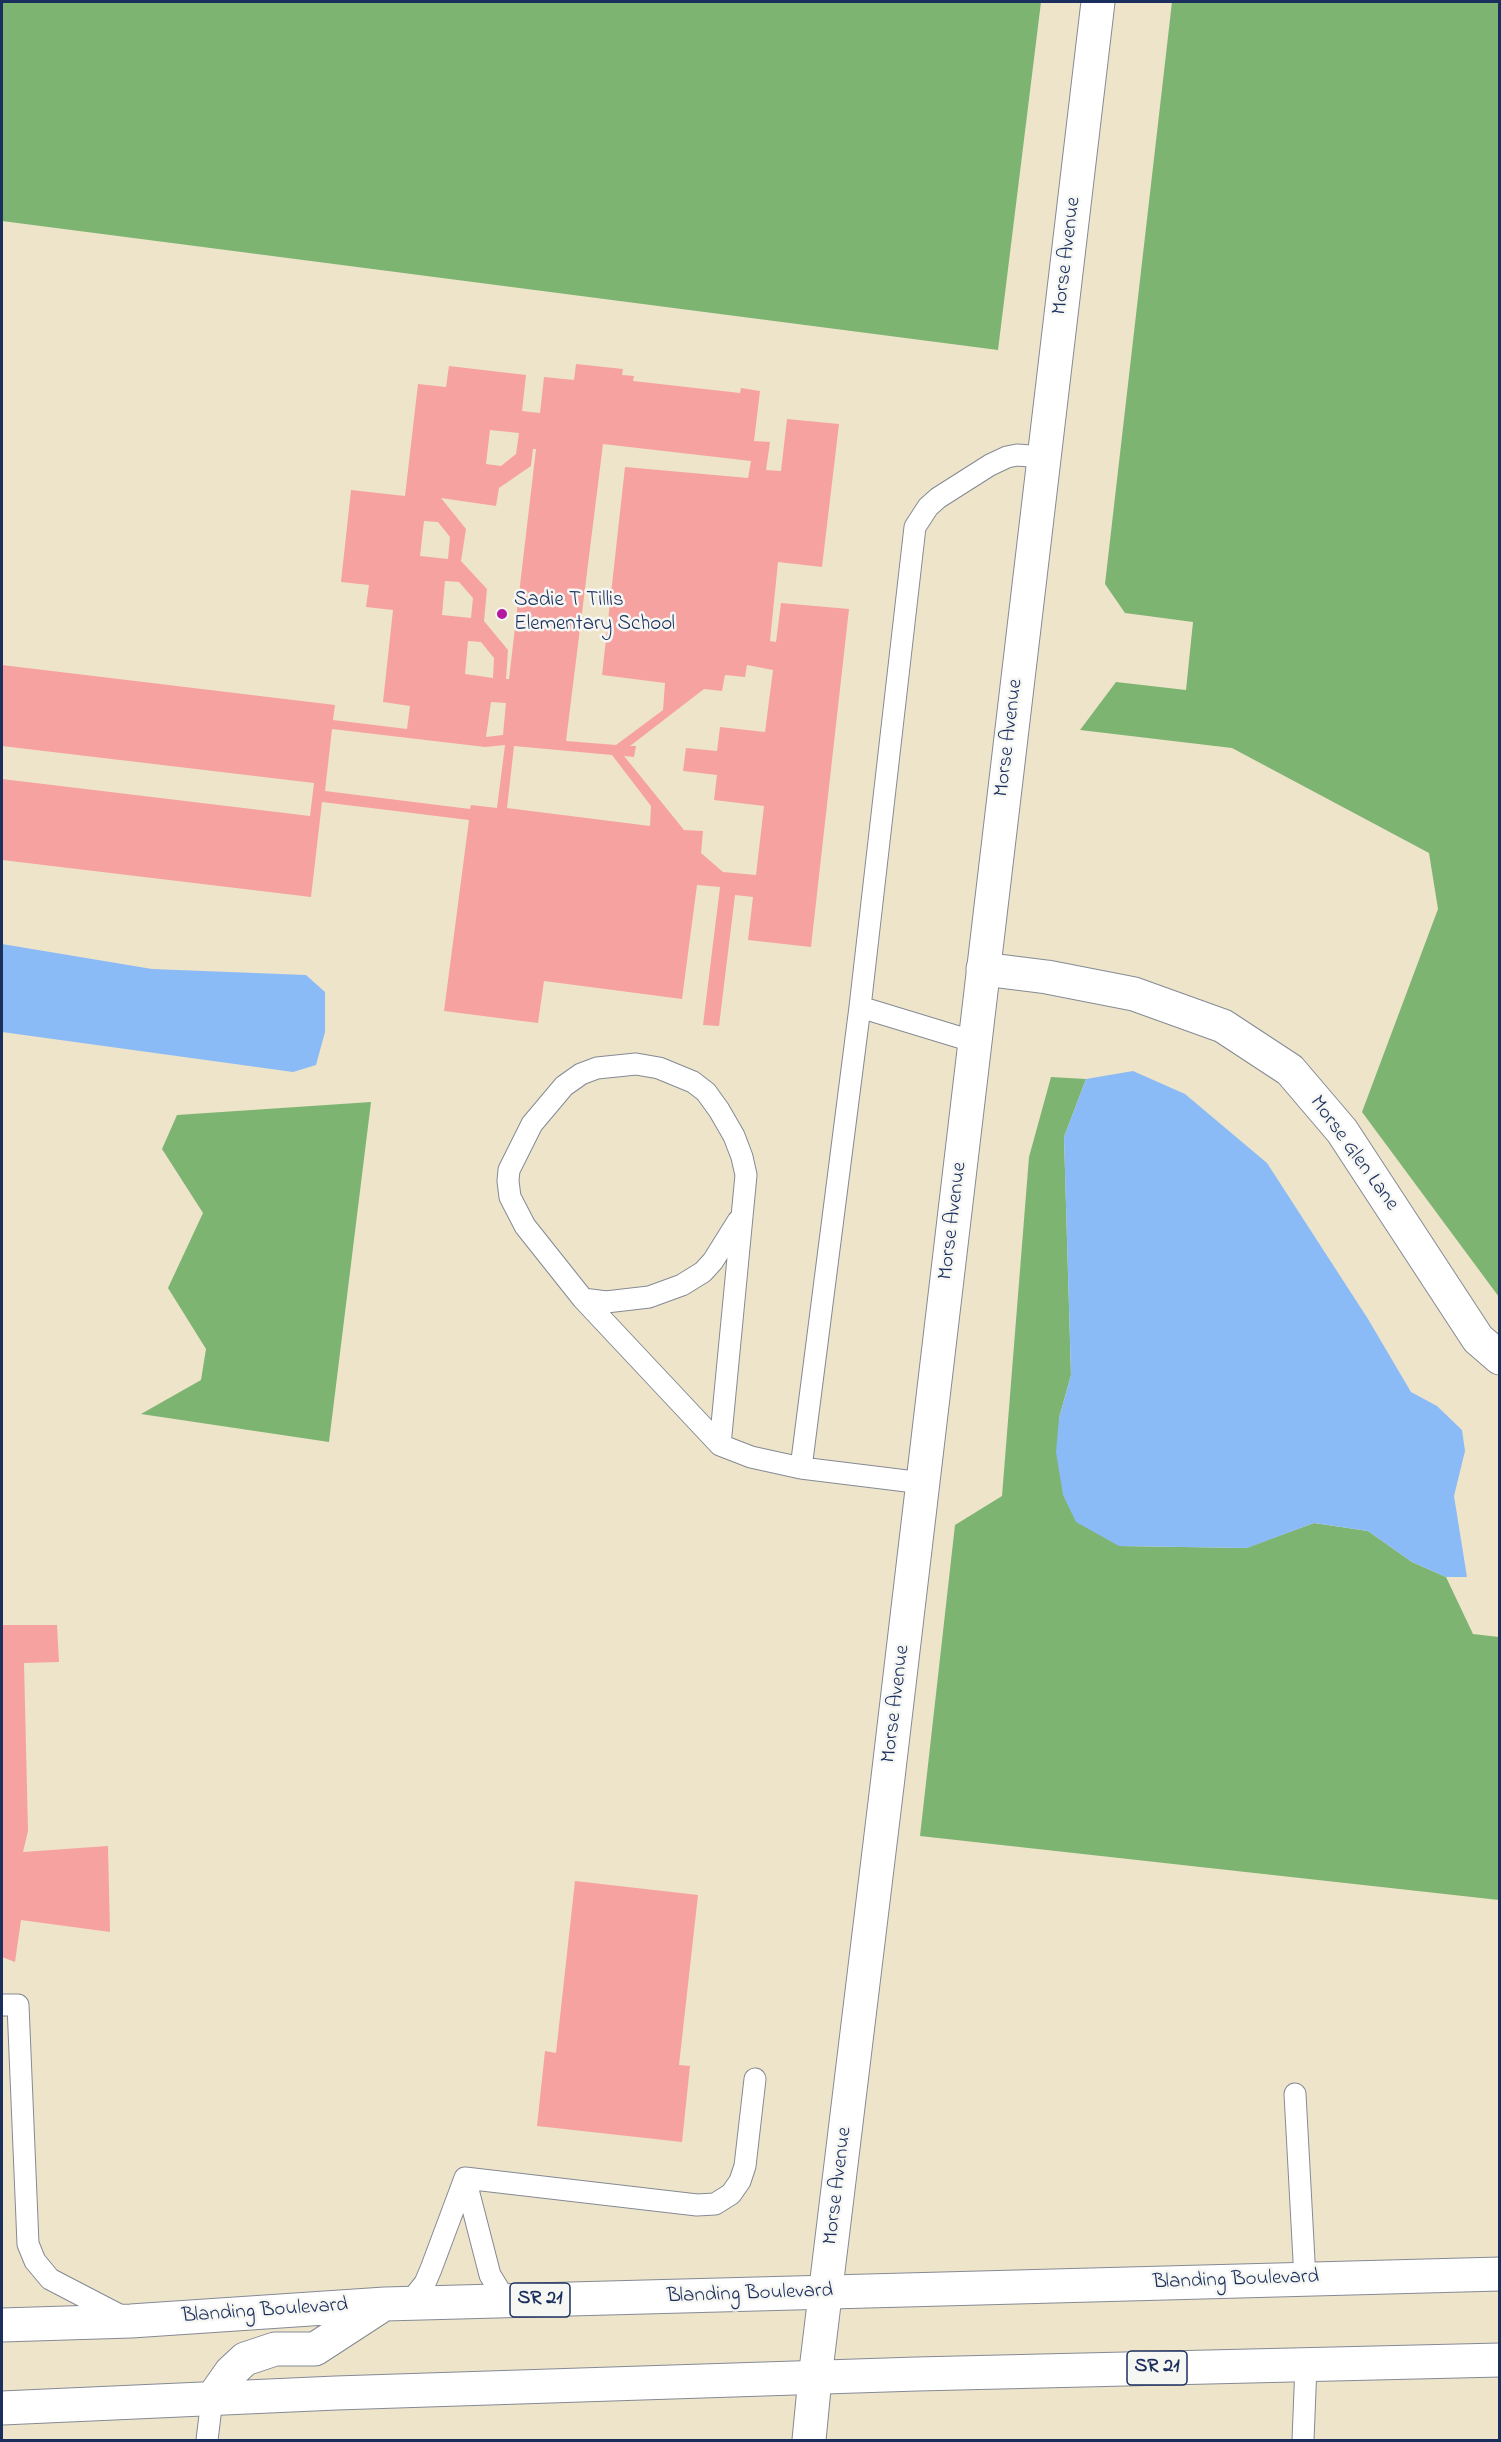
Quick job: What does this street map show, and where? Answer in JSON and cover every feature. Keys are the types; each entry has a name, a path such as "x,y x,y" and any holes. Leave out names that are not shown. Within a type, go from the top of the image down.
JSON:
{"main road":[{"name":"Morse Avenue","path":"809,2440 1098,2"},
{"name":"Morse Glen Lane","path":"983,969 1047,977 1134,994 1222,1026 1290,1070 1342,1131 1478,1339 1500,1358"},
{"name":"Blanding Boulevard","path":"2,2325 131,2321 397,2304 1500,2274"},
{"path":"212,2399 231,2372 245,2359 275,2349 315,2349 397,2304"},
{"name":"SR 21","path":"2,2408 336,2393 1500,2360"}],"lane":[{"path":"801,1468 860,1007 915,527 928,507 938,498 990,465 1017,455 1044,457"},
{"path":"860,1007 975,1042"},
{"path":"720,1445 746,1175 742,1157 734,1137 706,1092 693,1082 659,1068 636,1064 617,1064 597,1068 564,1086 532,1124 509,1170 508,1181 515,1209 525,1226 583,1299 720,1445 751,1457 801,1468 923,1483"},
{"path":"583,1299 606,1302 649,1297 682,1285 703,1272 713,1261 742,1214"},
{"path":"10,2005 28,2244 35,2261 50,2279 131,2321"},
{"path":"465,2178 697,2205 715,2204 731,2194 740,2181 745,2166 755,2079"},
{"path":"1295,2094 1305,2279"},
{"path":"465,2178 490,2275 506,2301"},
{"path":"397,2304 425,2283 465,2178"},
{"path":"1303,2440 1306,2365"},
{"path":"207,2440 212,2399"}],"green space":[{"path":"2,2 1041,2 998,350 2,221"},
{"path":"1172,2 1499,2 1499,1297 1362,1112 1438,909 1429,853 1232,748 1080,730 1116,682 1186,690 1193,622 1125,613 1105,584"},
{"path":"1051,1077 1086,1079 1064,1137 1071,1375 1059,1418 1120,1546 1246,1548 1314,1523 1368,1531 1412,1562 1446,1577 1473,1634 1499,1637 1499,1900 920,1836 955,1525 1002,1496 1029,1157"},
{"path":"371,1102 329,1442 141,1414 201,1380 206,1349 168,1288 203,1213 162,1149 177,1115"}],"water":[{"path":"2,944 152,969 306,975 325,992 325,1032 316,1065 293,1072 2,1032"},
{"path":"1133,1071 1185,1094 1267,1163 1368,1319 1411,1392 1437,1406 1462,1430 1465,1451 1454,1496 1467,1577 1446,1577 1412,1562 1368,1531 1314,1523 1247,1548 1119,1546 1076,1522 1063,1495 1056,1452 1059,1418 1071,1375 1064,1137 1086,1079"}],"building":[{"path":"576,364 623,369 622,375 634,376 633,381 740,393 741,388 760,391 754,441 770,442 766,470 781,471 787,419 839,424 822,567 778,562 770,641 776,642 781,603 849,609 811,947 748,940 753,897 735,895 719,1026 703,1025 720,887 697,885 682,999 544,981 538,1023 444,1011 469,820 322,802 311,897 2,860 2,779 310,816 314,783 2,746 2,665 335,705 333,720 407,729 410,706 383,702 393,610 366,607 369,585 341,582 351,490 405,496 418,384 446,387 449,366 526,375 522,411 540,413 544,377 574,380","holes":["490,430 519,433 516,454 501,466 486,464","603,444 751,461 748,478 625,467 602,675 665,683 663,710 616,745 566,741","533,449 536,449 509,679 506,679 508,650 484,621 487,589 461,561 466,529 441,498 496,506 499,488 531,466","424,521 438,522 450,537 448,559 420,556","445,581 459,582 473,598 471,618 442,615","468,641 481,642 494,658 493,678 465,674","747,665 773,670 765,732 720,727 717,751 686,748 683,771 717,775 714,800 764,806 756,875 723,872 701,853 703,831 684,830 624,756 634,757 636,746 630,746 704,689 722,691 725,675 745,677","491,702 506,703 503,735 486,737","332,729 485,747 505,745 497,808 471,805 470,809 325,791","514,746 612,755 651,806 650,826 507,808"]},
{"path":"2,1625 57,1625 59,1662 24,1663 28,1831 23,1852 108,1846 110,1932 21,1920 15,1962 2,1957"},
{"path":"575,1881 698,1895 679,2065 690,2066 682,2142 537,2126 545,2051 556,2053"}],"place":[{"name":"Sadie T Tillis Elementary School","path":"502,614"}]}
